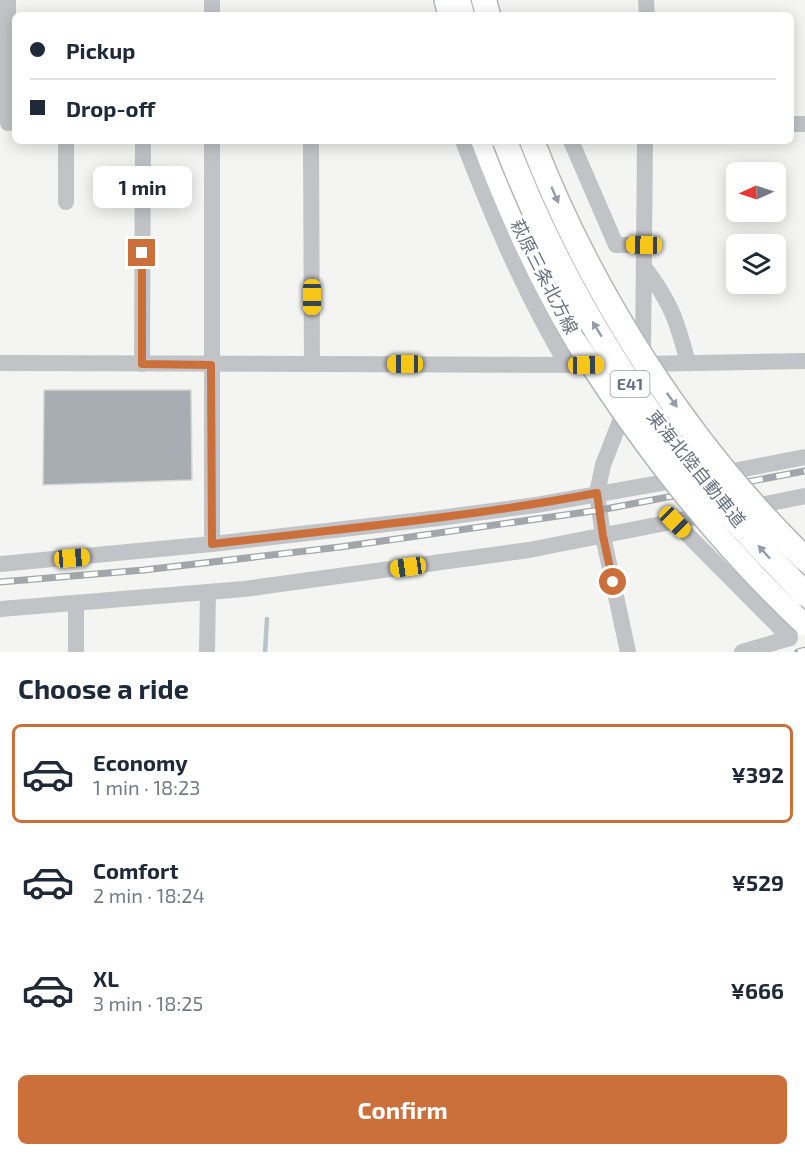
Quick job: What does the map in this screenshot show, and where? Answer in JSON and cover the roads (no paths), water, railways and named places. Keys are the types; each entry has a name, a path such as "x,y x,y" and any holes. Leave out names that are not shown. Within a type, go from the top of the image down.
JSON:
{"highway":[{"name":"東海北陸自動車道","path":"506,144 547,240 586,312 629,383 673,445 720,503 805,594"},
{"name":"東海北陸自動車道","path":"533,144 570,229 609,302 650,370 744,494 805,559"}],"main road":[{"name":"萩原三条北方線","path":"483,144 537,268 577,343 626,417 691,504 800,632"}],"street":[{"path":"8,0 4,43 8,123"},
{"path":"486,0 496,12"},
{"path":"66,144 66,202"},
{"path":"142,364 143,144"},
{"path":"212,144 212,544"},
{"path":"311,144 312,364"},
{"path":"464,144 514,265 538,315 567,365"},
{"path":"572,144 616,244 644,245"},
{"path":"628,652 603,536 597,493 603,465 642,364 645,144"},
{"path":"644,267 663,291 678,322 688,363"},
{"path":"0,363 567,365 805,361"},
{"path":"0,564 212,544 536,505 805,457"},
{"path":"0,609 244,590 529,550 805,496"},
{"path":"675,522 800,632 742,652"},
{"path":"207,652 208,592"},
{"path":"76,603 76,652"}],"waterway":[{"path":"265,652 267,619"}],"railway":[{"path":"0,582 144,570 340,547 600,510 805,471"},
{"path":"798,652 805,650"}]}
